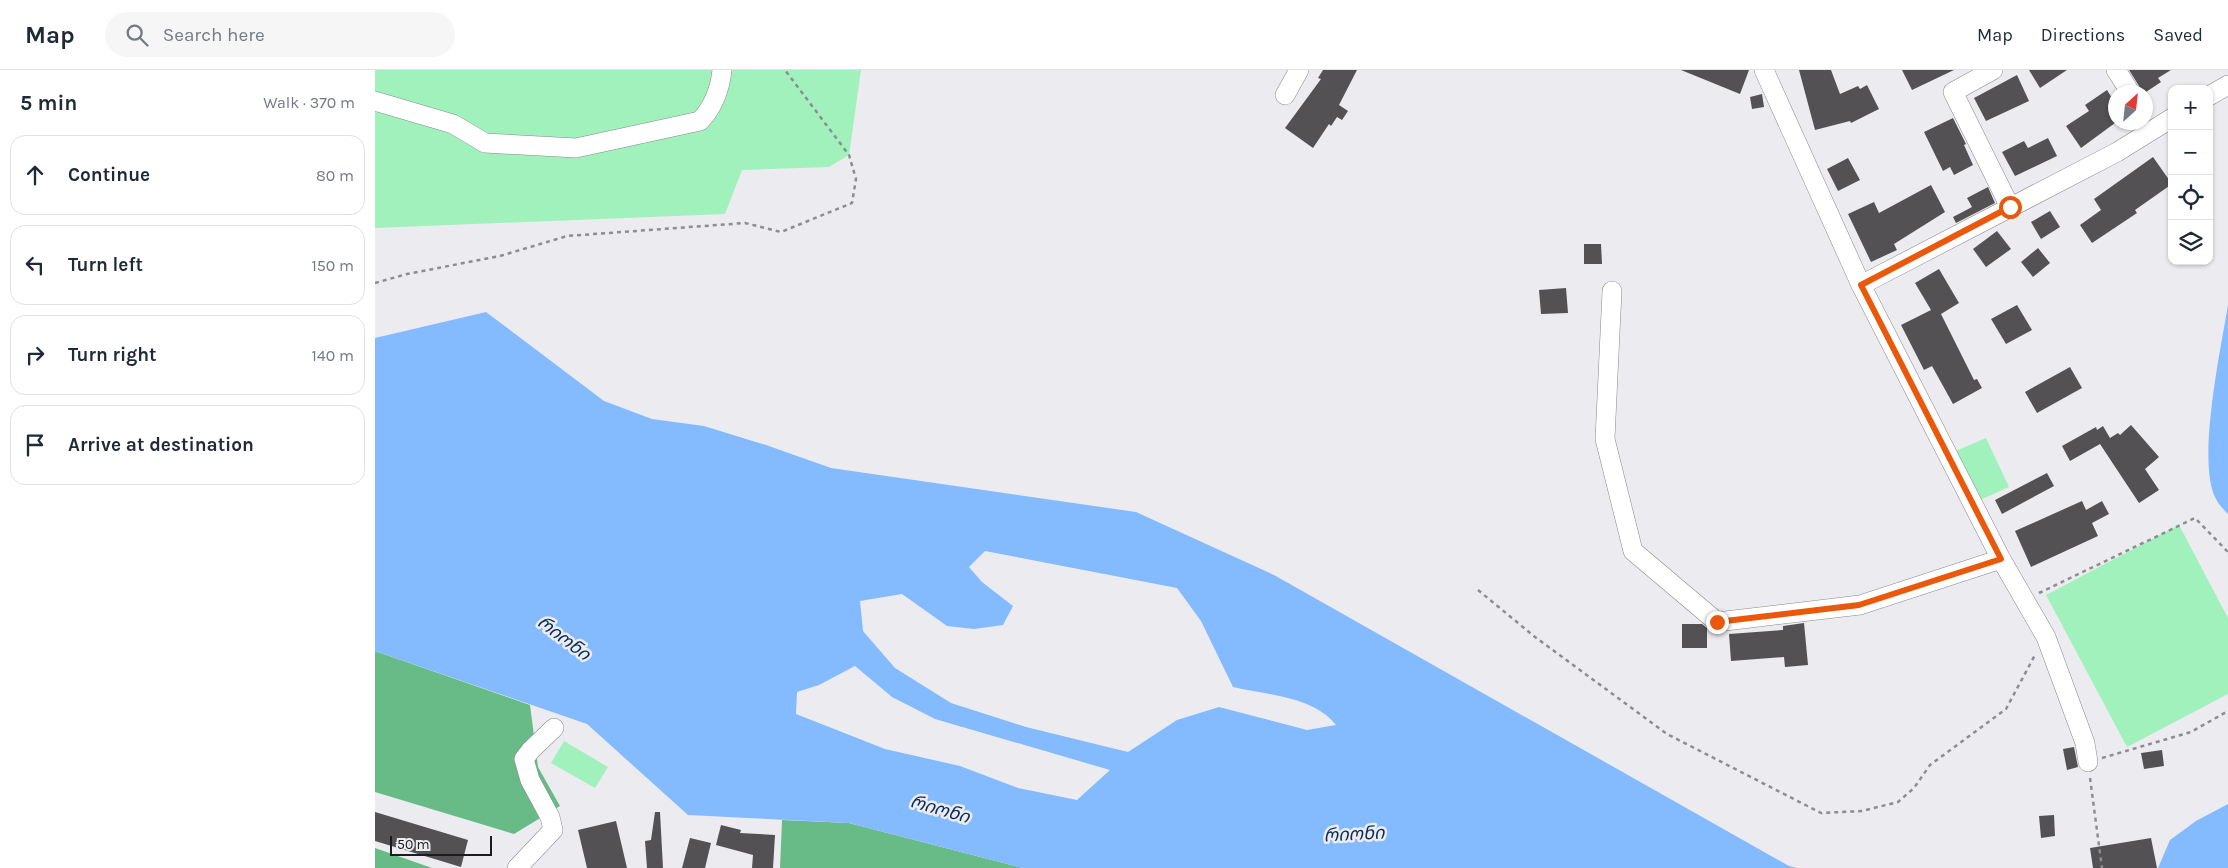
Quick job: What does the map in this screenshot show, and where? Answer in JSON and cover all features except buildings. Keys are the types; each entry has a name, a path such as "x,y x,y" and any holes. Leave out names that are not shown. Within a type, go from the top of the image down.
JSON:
{"street":[{"path":"375,101 453,124 485,143 576,148 700,121 712,108 721,83 722,70"},
{"path":"1285,96 1299,70"},
{"path":"1764,70 1861,285 2001,559 2046,637 2085,742 2088,762"},
{"path":"1993,70 1953,92 2010,207"},
{"path":"2116,70 2126,85"},
{"path":"2213,94 2228,85"},
{"path":"2153,122 2168,119"},
{"path":"1861,285 2117,152 2141,130"},
{"path":"1612,291 1605,439 1633,551 1717,622 1859,605 2001,559"},
{"path":"517,868 553,830 550,817 530,780 524,759 555,728"}],"path":[{"path":"375,283 407,274 500,256 567,236 745,223 781,232 852,203 857,179 849,155 785,70"},
{"path":"2025,600 2195,518 2228,552"},
{"path":"1478,590 1535,637 1667,734 1821,813 1862,811 1898,802 1913,788 1930,765 2006,709 2046,637"},
{"path":"2102,868 2088,762 2191,732 2228,711"}],"green space":[{"path":"375,70 861,70 849,155 829,167 742,170 725,214 375,228"},
{"path":"1986,438 2009,487 1980,500 1956,451"},
{"path":"2179,525 2228,618 2228,694 2127,747 2046,595"},
{"path":"375,651 530,705 538,767 560,806 514,834 375,792"},
{"path":"564,741 608,767 595,788 551,763"},
{"path":"782,820 849,823 1023,868 780,868"},
{"path":"375,848 432,868 375,868"}],"water":[{"path":"2228,305 2228,514 2216,499 2210,482 2208,460 2212,405"},
{"name":"რიონი","path":"486,312 604,401 652,419 704,426 831,468 1136,512 1274,575 1789,866 1797,868 1023,868 849,823 688,815 587,724 375,651 375,338","holes":["985,551 1177,588 1201,621 1233,687 1302,702 1326,715 1336,725 1307,730 1219,707 1177,720 1128,752 1026,727 951,703 895,668 863,631 860,601 902,594 947,626 974,629 1003,625 1013,606 982,582 969,567","855,666 892,697 935,719 1110,770 1077,800 1018,788 960,766 885,749 796,714 797,692 819,685"]},
{"path":"2228,804 2228,868 2158,868 2170,840 2196,821"}],"route":[{"path":"1717,622 1859,605 2001,559 1861,285 2010,207"}]}
